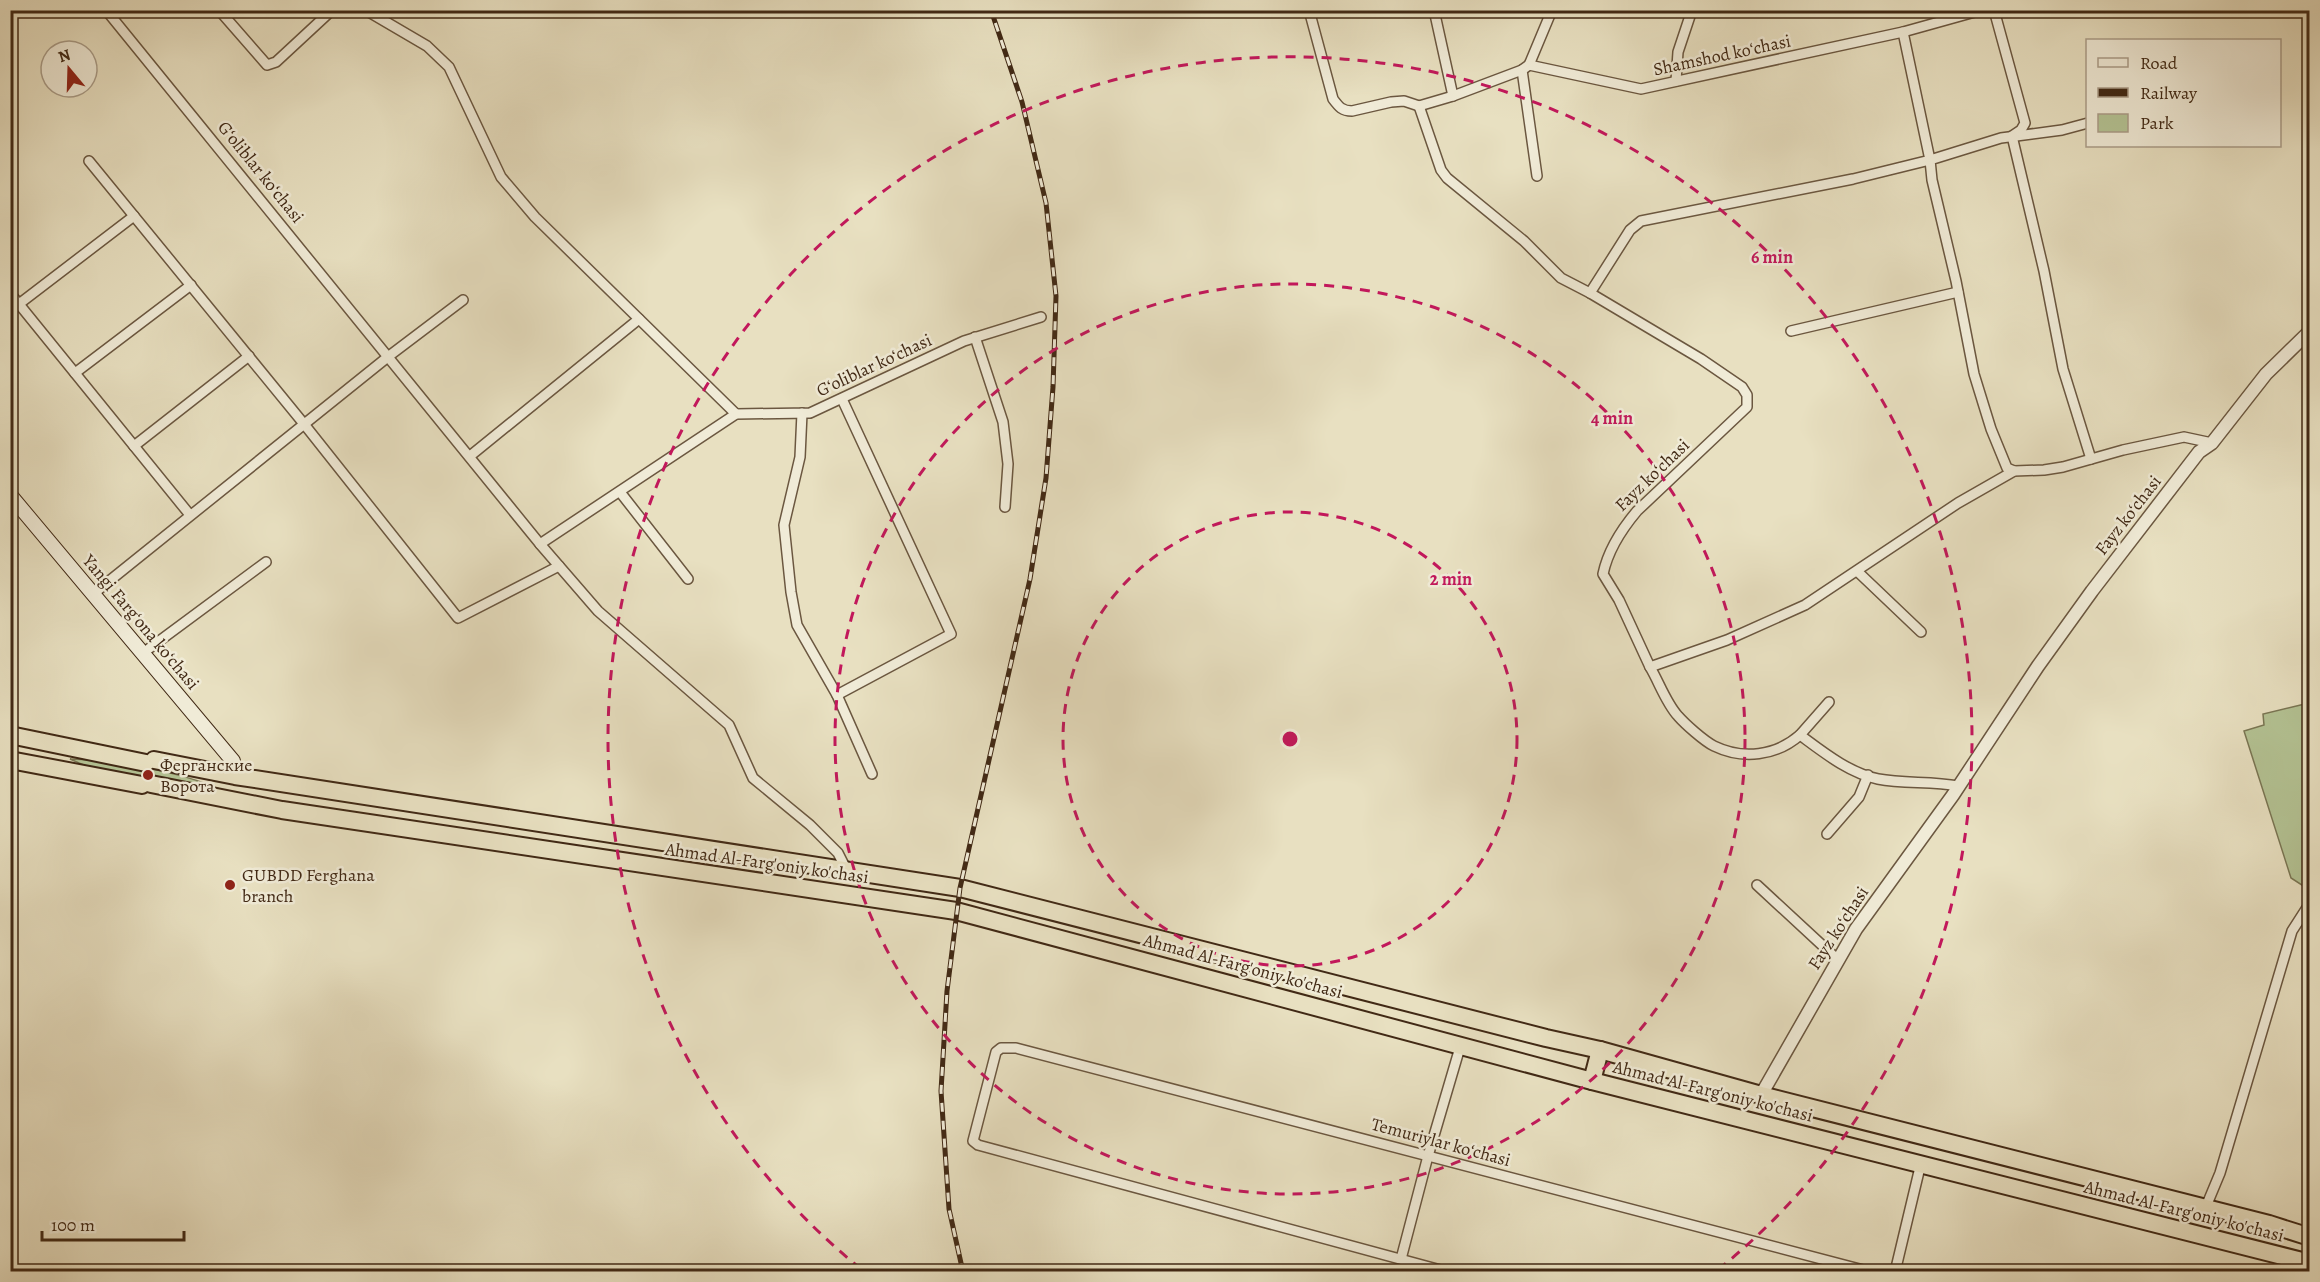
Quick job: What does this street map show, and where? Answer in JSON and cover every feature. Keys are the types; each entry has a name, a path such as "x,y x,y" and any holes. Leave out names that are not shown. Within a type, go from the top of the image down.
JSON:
{"highway":[{"name":"Ahmad Al-Farg'oniy ko'chasi","path":"10,735 235,776 960,888 1600,1050 1761,1095 2269,1224 2310,1237"},
{"name":"Ahmad Al-Farg'oniy ko'chasi","path":"10,760 282,810 957,911 1461,1044 1592,1081 2310,1263"},
{"path":"522,847 524,821"},
{"path":"1592,1081 1600,1050"}],"main road":[{"name":"Yangi Fargʻona koʻchasi","path":"10,495 233,761 235,776"}],"street":[{"name":"Gʻoliblar koʻchasi","path":"106,10 540,544 598,611 729,725 753,778 810,825 838,853 847,871"},
{"path":"219,10 267,65 276,62 331,11 336,10"},
{"path":"348,10 369,12 427,46 449,68 501,177 535,217 736,414 540,544"},
{"path":"1308,10 1333,99 1344,111 1404,101 1419,106 1453,96 1525,68"},
{"path":"1434,10 1453,96"},
{"path":"1537,176 1525,68 1552,10"},
{"path":"1676,81 1678,52 1692,10"},
{"name":"Shamshod koʻchasi","path":"1525,68 1641,89 1903,32 1982,10"},
{"path":"1994,10 2025,123 2012,136"},
{"path":"1903,32 1974,374 1991,429 2007,468 2014,471"},
{"path":"1419,106 1441,170 1447,178 1524,241 1561,278 1590,293 1630,230 1641,221 1853,179 2012,136 2062,130 2086,124"},
{"path":"2012,136 2044,271 2063,369 2091,459"},
{"path":"89,161 304,424 458,618 559,566"},
{"path":"19,304 134,216"},
{"path":"75,373 191,285"},
{"path":"1791,330 1958,292"},
{"path":"10,293 190,515"},
{"name":"Fayz koʻchasi","path":"1590,293 1701,359 1742,387 1747,395 1747,407 1624,526 1606,559 1603,574 1619,600 1650,667 1768,623 1805,605 1858,572 1939,516 2014,471 2054,469 2184,436 2212,443"},
{"path":"93,594 389,356 463,300"},
{"name":"Gʻoliblar koʻchasi","path":"736,414 810,413 975,337 1041,317"},
{"path":"470,456 639,319"},
{"name":"Fayz koʻchasi","path":"1761,1095 1837,959 1958,786 2038,666 2092,591 2199,452 2212,443 2266,374 2310,331"},
{"path":"975,337 1003,422 1008,464 1005,507"},
{"path":"134,446 249,356"},
{"path":"837,695 951,634 842,399"},
{"path":"802,413 800,457 784,525 797,625 837,695 872,774"},
{"path":"620,492 687,579"},
{"path":"143,653 266,562"},
{"path":"1858,572 1921,632"},
{"path":"1650,667 1677,715 1713,746 1735,752 1762,754 1788,746 1829,702"},
{"path":"1800,735 1824,753 1876,778 1907,783 1958,786"},
{"path":"1827,834 1858,797 1868,775"},
{"path":"1757,885 1837,959"},
{"path":"2205,1209 2220,1173 2292,931 2310,903"},
{"path":"1449,1272 1401,1259 1461,1044"},
{"name":"Temuriylar koʻchasi","path":"1401,1259 975,1143 973,1141 996,1052 1001,1048 1017,1048 1871,1272"},
{"path":"1895,1272 1921,1163"}],"green space":[{"path":"2309,703 2310,887 2308,889 2291,878 2244,731 2264,725 2263,714"},
{"path":"70,759 147,768 222,790 95,770"}],"railway":[{"path":"963,1272 949,1209 941,1091 947,991 960,888 1030,579 1046,478 1053,387 1056,296 1046,203 1022,102 991,10"}],"place":[{"name":"Ферганские Ворота","path":"148,775"},
{"name":"GUBDD Ferghana branch","path":"230,885"}]}
